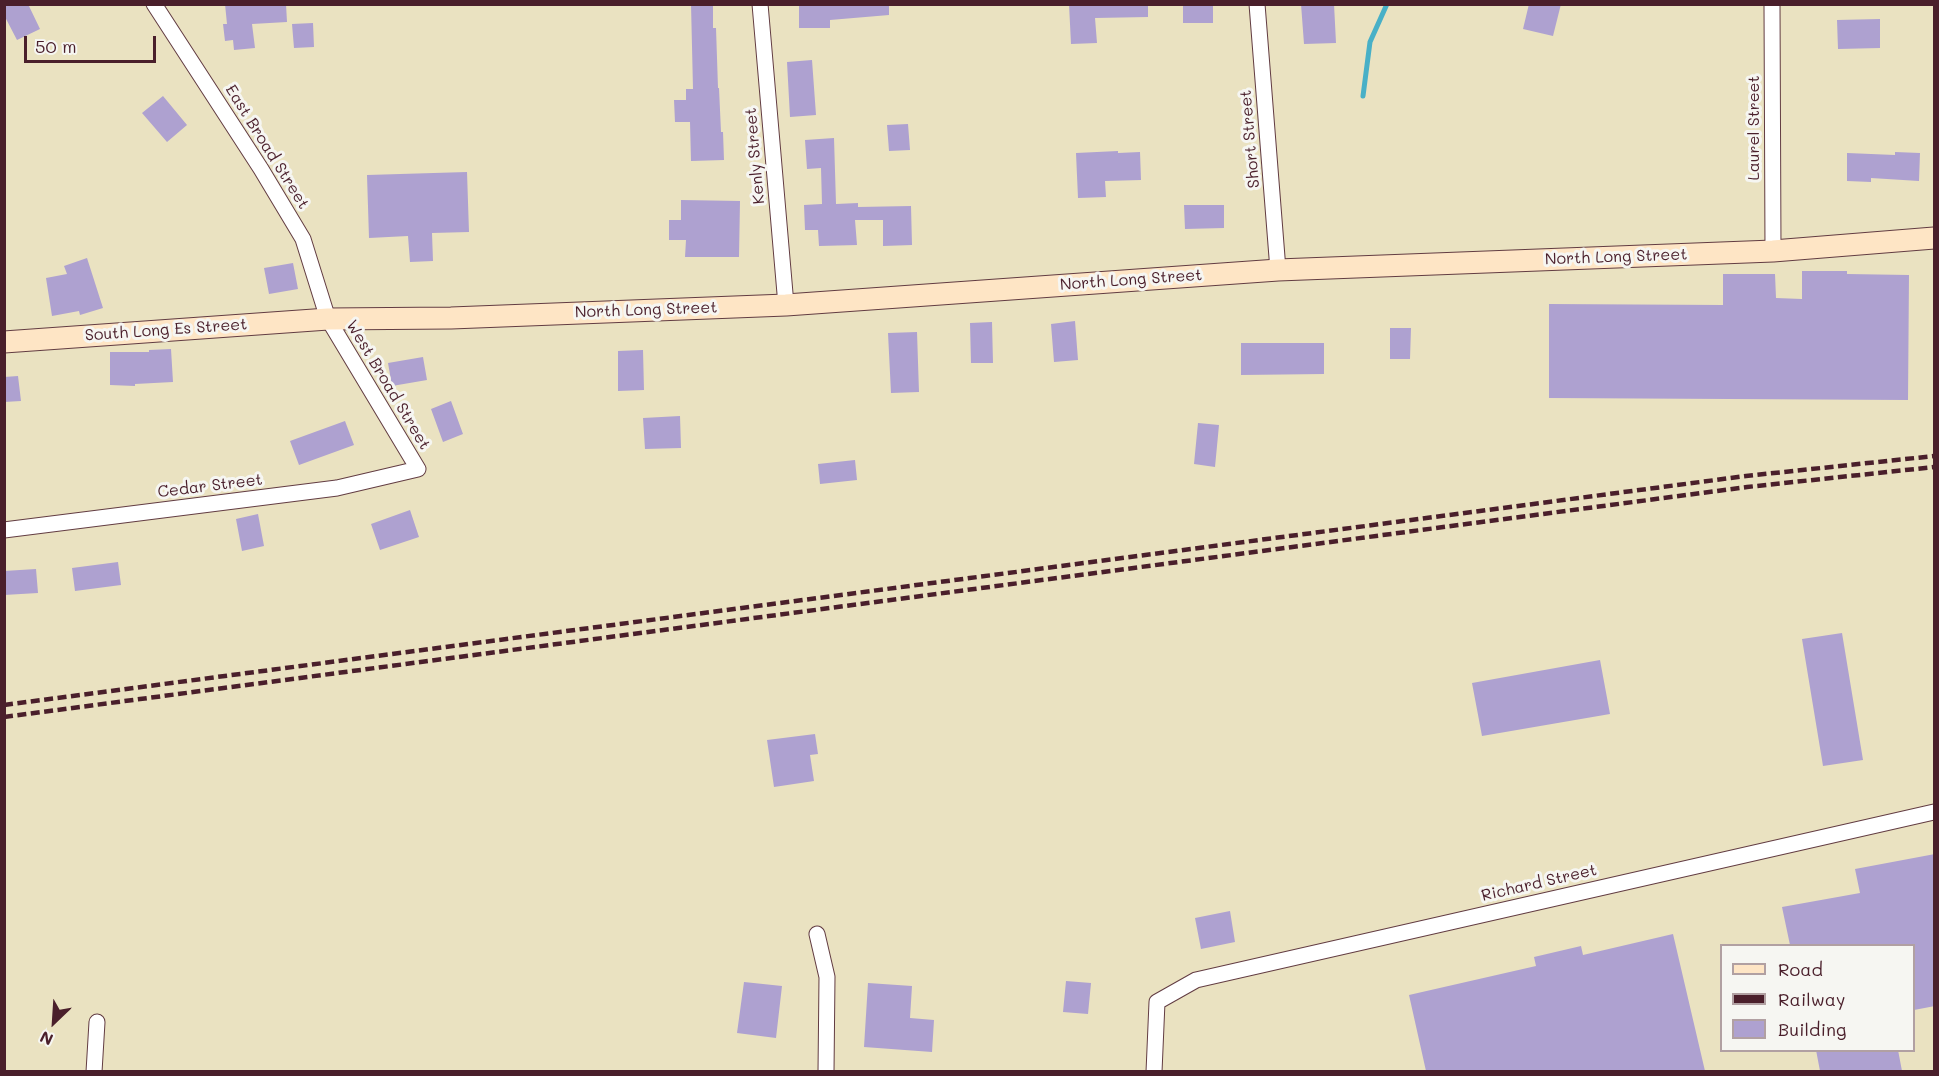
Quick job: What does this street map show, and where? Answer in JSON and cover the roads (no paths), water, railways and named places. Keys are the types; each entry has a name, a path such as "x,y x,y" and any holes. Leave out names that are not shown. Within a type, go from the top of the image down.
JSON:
{"street":[{"name":"East Broad Street","path":"154,4 261,169 303,239 327,319"},
{"name":"Kenly Street","path":"760,4 786,305"},
{"name":"Short Street","path":"1257,4 1278,270"},
{"name":"Laurel Street","path":"1772,4 1773,251"},
{"name":"North Long Street","path":"327,319 451,318 786,305 1278,270 1773,251 1935,238"},
{"name":"South Long Es Street","path":"4,342 327,319"},
{"name":"West Broad Street","path":"327,319 418,470"},
{"name":"Cedar Street","path":"4,530 337,488 418,470"},
{"name":"Richard Street","path":"1154,1071 1157,1002 1196,980 1935,812"},
{"path":"817,934 827,977 826,1071"},
{"path":"94,1071 97,1022"}],"waterway":[{"path":"1363,96 1370,42 1387,4"}],"railway":[{"path":"4,705 1746,476 1934,456"},
{"path":"4,717 1747,487 1934,467"}]}
